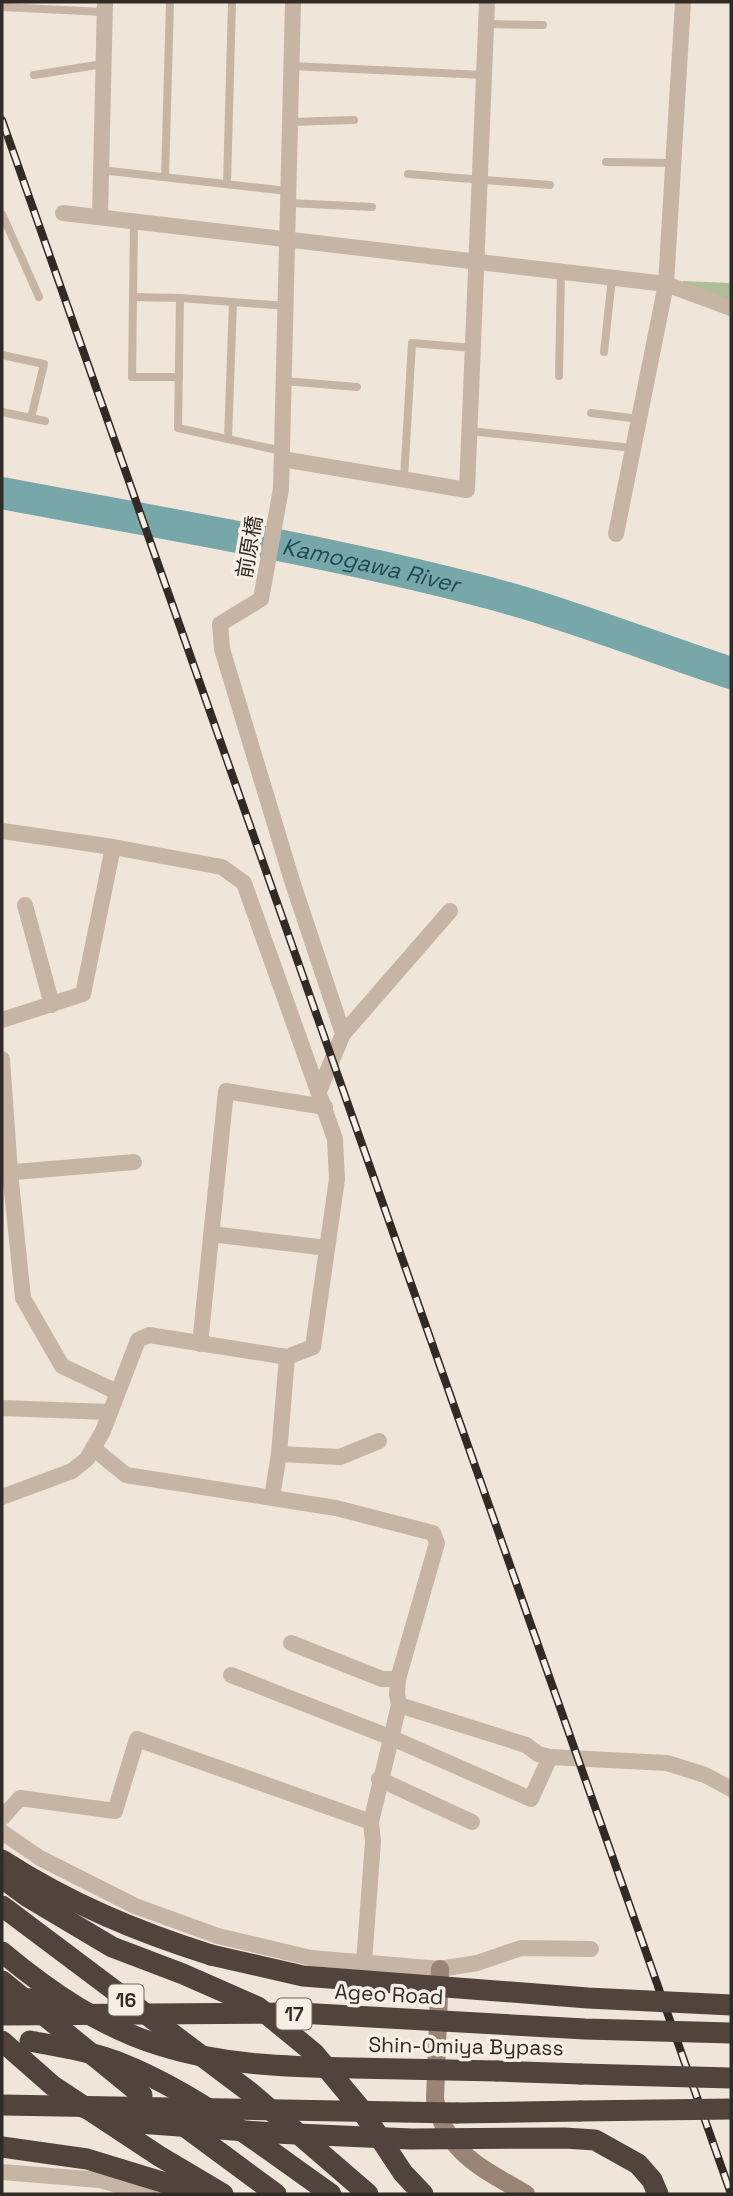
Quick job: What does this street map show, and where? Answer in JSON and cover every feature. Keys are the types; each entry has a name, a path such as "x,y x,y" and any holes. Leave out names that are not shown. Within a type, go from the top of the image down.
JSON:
{"highway":[{"name":"17","path":"2,1860 81,1906 164,1940 211,1955 303,1976 588,1998 731,2005"},
{"path":"2,1878 28,1897 112,1947 258,2007 314,2053 360,2108 403,2173 423,2194"},
{"name":"16","path":"2,1906 251,2093 368,2194"},
{"name":"Shin-Omiya Bypass","path":"2,1952 81,2010 121,2031 162,2046 207,2057 297,2067 731,2078"},
{"path":"2,1982 142,2095 276,2194"},
{"path":"2,1998 264,2005 299,2014"},
{"name":"Ageo Road","path":"2,2015 299,2014 585,2029 731,2033"},
{"path":"2,2041 53,2086 159,2156 223,2194"},
{"path":"30,2041 95,2054 143,2073 196,2101 331,2194"},
{"path":"2,2105 457,2113 731,2109"},
{"path":"80,2105 125,2122 274,2133 411,2139 595,2140 638,2164 652,2180 658,2194"},
{"path":"2,2147 87,2159 194,2194"}],"street":[{"name":"前原橋","path":"292,2 281,489 261,599 220,624 222,649 293,884 342,1034"},
{"path":"282,455 467,490 487,2"},
{"path":"616,534 666,284 683,2"},
{"path":"100,217 105,7"},
{"path":"63,213 666,284 731,307"},
{"path":"2,831 113,847 222,867 244,883 320,1091 335,1139 337,1179 313,1347 288,1357 149,1335 138,1340 108,1412 103,1431 87,1459 72,1471 2,1497"},
{"path":"2,1020 83,994 113,847"},
{"path":"25,905 52,1005"},
{"path":"320,1091 342,1034 450,911"},
{"path":"2,1059 8,1219 23,1298 62,1366 117,1392"},
{"path":"200,1344 226,1091 325,1107"},
{"path":"6,1172 134,1162"},
{"path":"211,1234 327,1248"},
{"path":"272,1497 288,1357"},
{"path":"2,1408 108,1412"},
{"path":"279,1454 340,1457 379,1441"},
{"path":"93,1448 126,1475 336,1508 433,1533 437,1543 398,1679 399,1705 379,1779 371,1822 373,1842 364,1962"},
{"path":"291,1643 382,1679 398,1679"},
{"path":"231,1675 392,1738 531,1799 550,1757"},
{"path":"399,1705 516,1742 538,1754 550,1757 667,1763 705,1775 731,1789"},
{"path":"2,1818 20,1798 115,1811 137,1739 371,1822"},
{"path":"379,1779 472,1822"},
{"path":"2,1832 40,1858 91,1885 179,1923 218,1936 311,1958 440,1969 477,1963 521,1948 591,1950"},
{"path":"440,1969 435,2099 439,2119 454,2145 477,2165 526,2194"},
{"path":"2,2172 100,2180 149,2194"}],"lane":[{"path":"165,177 170,2"},
{"path":"227,184 232,2"},
{"path":"2,7 105,7"},
{"path":"486,24 543,25"},
{"path":"34,75 103,64"},
{"path":"291,66 484,75"},
{"path":"290,122 354,120"},
{"path":"606,162 673,163"},
{"path":"101,170 227,184 288,197 372,207"},
{"path":"408,174 550,186"},
{"path":"2,214 39,297"},
{"path":"134,221 132,377 179,377"},
{"path":"559,376 561,271"},
{"path":"604,352 611,278"},
{"path":"133,297 286,306"},
{"path":"180,298 178,428 282,455"},
{"path":"228,439 233,302"},
{"path":"404,479 412,343 473,348"},
{"path":"2,355 44,364 31,418"},
{"path":"284,381 357,387"},
{"path":"2,412 45,421"},
{"path":"591,414 639,419"},
{"path":"469,431 633,447"}],"green space":[{"path":"683,281 731,283 731,303 682,286"}],"waterway":[{"name":"Kamogawa River","path":"2,493 298,549 474,589 571,618 731,673"}],"railway":[{"path":"2,120 731,2194"}]}
